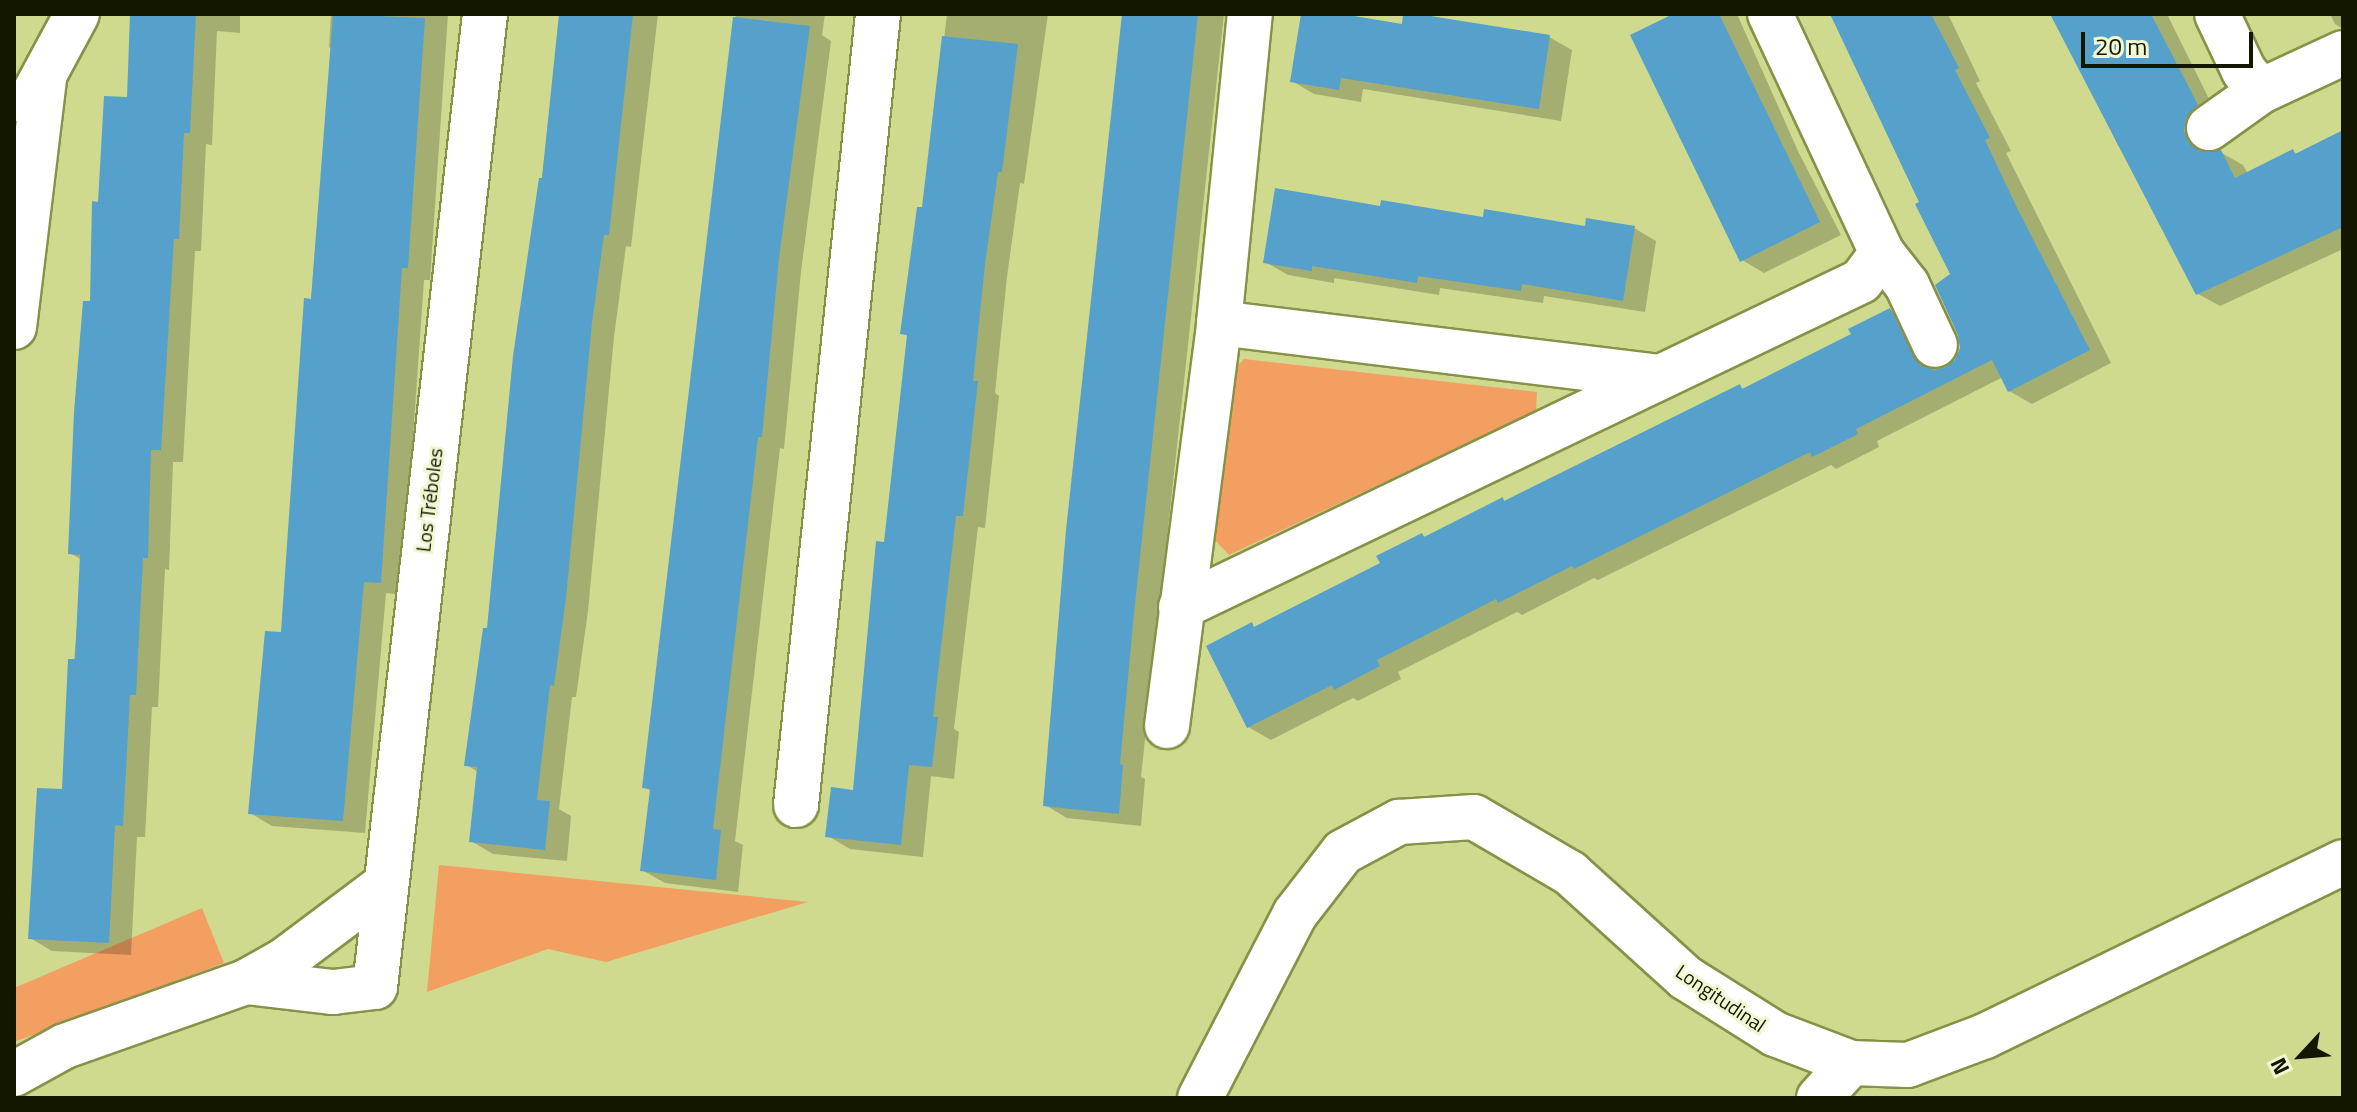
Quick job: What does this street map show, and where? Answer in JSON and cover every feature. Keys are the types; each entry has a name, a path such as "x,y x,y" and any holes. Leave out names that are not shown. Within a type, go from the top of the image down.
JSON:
{"street":[{"path":"14,127 44,79 77,14"},
{"name":"Los Tréboles","path":"246,982 333,992 375,987 485,14"},
{"path":"796,805 878,14"},
{"path":"1167,726 1219,323 1250,14"},
{"path":"1770,14 1882,253 1907,285 1935,345"},
{"path":"2217,14 2244,71 2261,91"},
{"path":"2209,128 2261,91 2343,53"},
{"path":"14,327 44,79"},
{"path":"1181,607 1861,281 1882,253"},
{"path":"1219,323 1660,377"},
{"name":"Longitudinal","path":"1200,1098 1295,914 1343,852 1399,822 1474,817 1570,873 1686,978 1775,1034 1851,1063 1908,1065 1985,1036 2343,862"},
{"path":"14,1074 65,1046 246,982 285,960 385,885"},
{"path":"1819,1098 1851,1063"}],"shaded area":[{"path":"1244,359 1537,392 1536,411 1229,555 1211,536 1229,375"},
{"path":"439,865 808,902 606,962 548,949 427,992"},
{"path":"202,908 224,963 14,1042 14,988"}],"building":[{"path":"130,14 196,14 190,133 184,133 179,239 174,239 161,450 151,450 148,558 143,558 136,695 130,695 123,826 115,825 109,943 28,939 37,788 62,789 68,659 75,659 80,555 68,554 74,412 83,301 90,301 92,201 98,202 104,96 127,97"},
{"path":"333,14 425,18 408,268 402,268 381,583 364,582 343,821 248,814 265,631 281,632 304,298 311,299"},
{"path":"559,14 633,14 609,235 604,235 592,323 566,598 554,686 550,685 537,800 550,801 545,850 469,842 477,767 464,766 483,628 487,628 513,356 539,178 542,178"},
{"path":"1122,14 1198,14 1134,613 1120,764 1123,765 1119,814 1043,806 1066,530"},
{"path":"1301,14 1342,14 1402,24 1403,14 1418,14 1550,35 1539,109 1341,78 1339,90 1290,82"},
{"path":"1673,14 1719,14 1820,222 1740,262 1630,35"},
{"path":"1830,14 1931,14 1959,68 1955,70 1990,138 1985,140 2018,210 2090,350 2008,392 1992,360 1856,429 1858,434 1812,457 1810,452 1574,569 1572,566 1498,603 1496,599 1377,660 1380,666 1334,690 1332,685 1247,728 1206,646 1252,622 1254,627 1380,563 1376,556 1422,533 1424,537 1503,497 1504,501 1740,384 1742,389 1851,334 1848,329 1890,308 1920,365 1934,370 1946,367 1955,360 1960,348 1958,335 1935,285 1950,274 1915,204 1919,202"},
{"path":"2050,14 2151,14 2198,105 2186,118 2184,131 2188,142 2199,151 2221,150 2235,178 2293,149 2295,154 2343,130 2343,227 2196,295"},
{"path":"733,17 810,26 779,258 762,437 758,437 713,829 721,830 716,880 640,871 650,789 642,788"},
{"path":"942,36 1018,44 1002,172 998,172 985,264 973,381 978,381 963,516 956,516 933,717 938,717 932,767 909,765 901,845 825,837 831,787 853,790 876,541 884,542 907,335 900,334 917,207 922,207"},
{"path":"1275,188 1380,206 1381,200 1483,217 1484,209 1585,226 1586,218 1635,226 1623,301 1522,284 1521,291 1418,276 1417,283 1312,266 1312,271 1263,263"}]}
